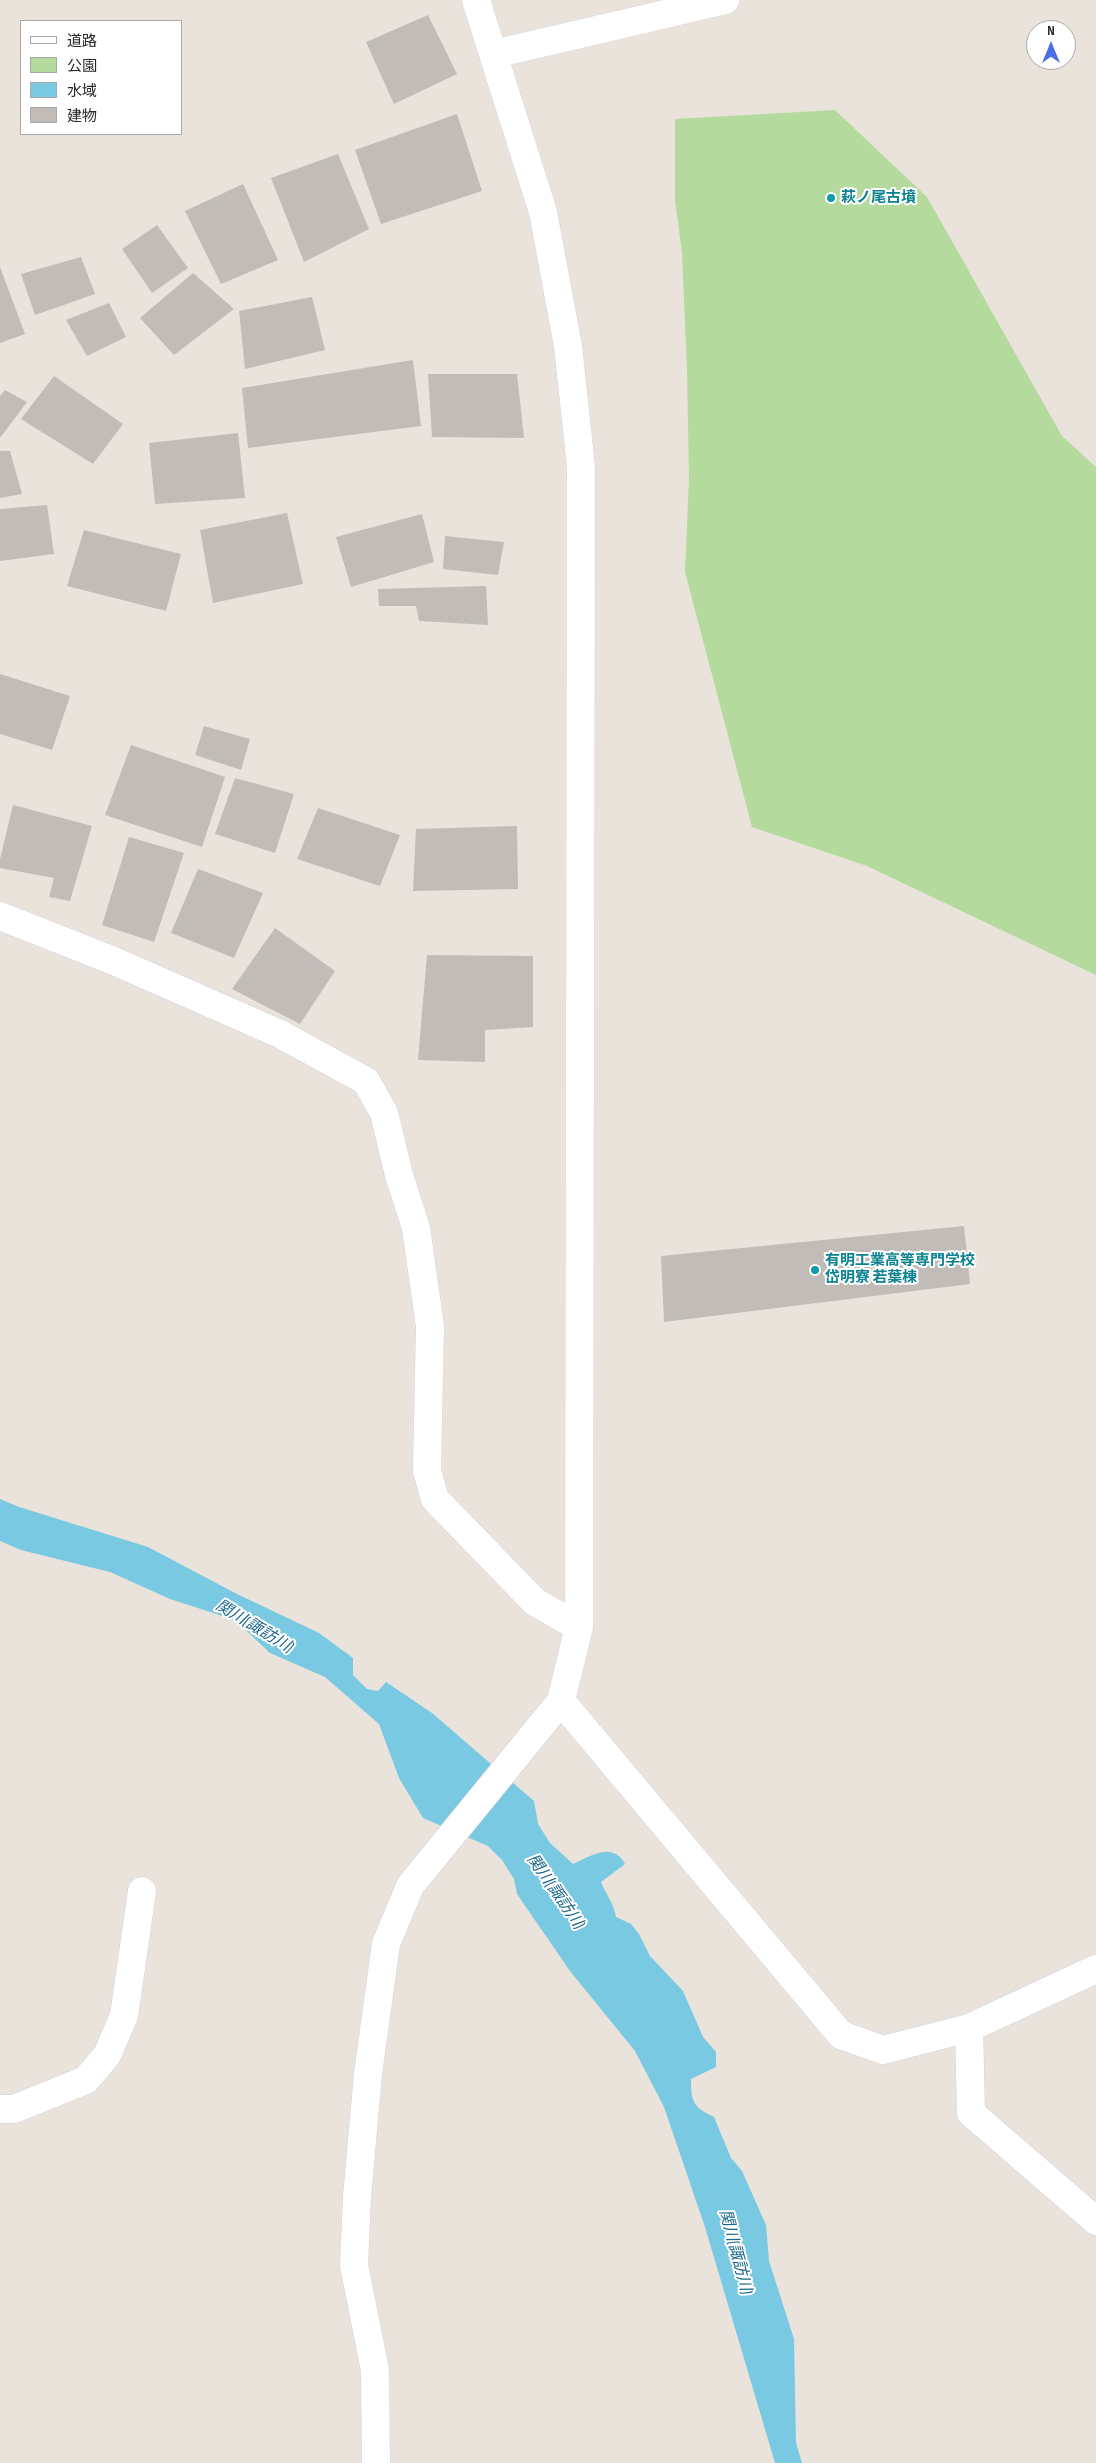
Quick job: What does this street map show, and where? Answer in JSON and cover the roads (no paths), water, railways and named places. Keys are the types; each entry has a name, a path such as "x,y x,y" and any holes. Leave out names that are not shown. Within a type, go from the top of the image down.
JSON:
{"street":[{"path":"376,2463 375,2370 354,2265 357,2197 368,2074 386,1944 410,1886 561,1701 579,1627 581,467 568,346 543,212 476,0"},
{"path":"494,54 725,0"},
{"path":"0,916 114,961 280,1034 366,1080 384,1113 399,1175 416,1228 430,1326 427,1471 435,1499 535,1602 579,1627"},
{"path":"561,1701 841,2035 883,2050 970,2028 1096,1969"},
{"path":"0,2109 14,2109 86,2080 108,2055 124,2016 142,1891"},
{"path":"970,2028 970,2113 1096,2221"}],"water":[{"name":"関川(諏訪川)","path":"0,1499 19,1507 148,1547 235,1593 319,1633 353,1658 353,1675 367,1689 378,1691 386,1682 432,1713 534,1801 538,1824 550,1843 573,1864 601,1852 614,1853 620,1857 625,1864 601,1882 612,1903 616,1917 631,1924 639,1934 650,1956 683,1991 703,2037 716,2052 716,2067 691,2079 693,2098 697,2107 714,2117 731,2158 742,2171 766,2225 769,2261 794,2339 796,2443 802,2463 775,2463 705,2227 664,2107 635,2051 570,1971 517,1894 514,1879 502,1860 488,1846 423,1818 399,1778 379,1724 325,1677 270,1653 235,1620 170,1599 110,1572 21,1550 0,1541"}],"place":[{"name":"萩ノ尾古墳","path":"831,198"},
{"name":"有明工業高等専門学校 岱明寮 若葉棟","path":"815,1270"}]}
